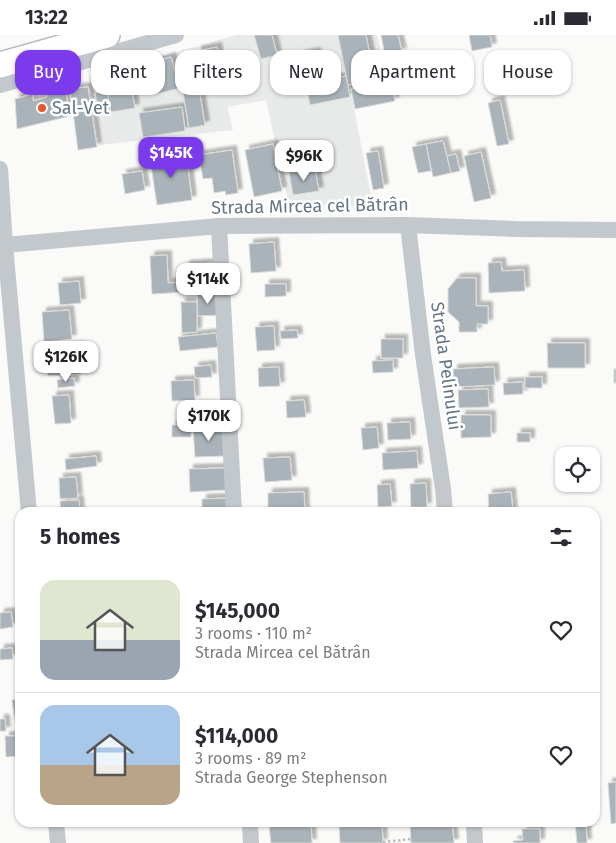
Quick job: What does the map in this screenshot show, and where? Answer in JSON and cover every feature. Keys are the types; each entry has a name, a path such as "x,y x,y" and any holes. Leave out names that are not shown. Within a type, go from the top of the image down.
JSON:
{"main road":[{"path":"0,65 107,35"}],"street":[{"path":"0,85 176,35"},
{"path":"0,169 28,507"},
{"name":"Strada Mircea cel Bătrân","path":"5,245 219,226 408,225 514,229 616,229"},
{"name":"Strada Pelinului","path":"408,225 423,355 444,507"},
{"path":"219,226 234,507"},
{"path":"56,827 58,843"},
{"path":"250,827 252,843"},
{"path":"474,827 475,843"}],"path":[{"path":"383,842 411,839"}],"shaded area":[{"path":"236,35 377,35 381,50 351,50 350,88 373,206 289,206 266,100 227,107 233,130 100,145 92,95 165,95 165,56 175,53 175,95 260,95 260,50 185,50"}],"building":[{"path":"254,35 272,35 276,50 270,50 270,57 261,59 260,50 258,50"},
{"path":"338,35 366,35 369,50 351,50 351,84 348,85"},
{"path":"381,35 398,35 402,50 384,50"},
{"path":"469,35 490,35 492,47 472,50"},
{"path":"217,47 218,50 202,50"},
{"path":"171,57 175,71 175,89 165,92 165,59"},
{"path":"346,76 350,97 310,105 308,95 341,95 341,77"},
{"path":"88,87 97,147 78,150 71,95 81,95 81,88"},
{"name":"Sal-Vet","path":"33,95 33,101 47,97 47,95 66,95 70,116 17,129 15,99"},
{"path":"95,95 108,95 111,112 99,114"},
{"path":"108,95 133,95 135,108 111,112"},
{"path":"184,95 200,95 205,125 189,128"},
{"path":"352,95 394,95 395,101 355,109"},
{"path":"500,100 509,144 497,146 488,103"},
{"path":"182,107 185,131 143,137 139,113"},
{"path":"443,141 451,173 433,177 426,144"},
{"path":"273,144 282,191 254,197 245,150"},
{"path":"426,144 431,171 418,173 412,147"},
{"path":"232,150 238,193 226,195 225,191 214,193 212,178 203,179 199,155"},
{"path":"378,151 384,188 373,190 366,153"},
{"path":"481,152 491,198 474,202 464,156"},
{"path":"186,153 192,200 157,205 150,159"},
{"path":"456,154 460,171 451,173 447,156"},
{"path":"315,169 319,191 293,195 289,172"},
{"path":"142,171 145,190 125,194 122,174"},
{"path":"274,242 276,271 251,273 249,244"},
{"path":"167,255 168,283 186,282 186,292 152,294 150,256"},
{"path":"501,262 502,271 524,270 525,291 489,293 488,263"},
{"path":"213,263 214,290 186,292 185,265"},
{"path":"457,278 476,278 476,306 488,306 488,324 477,324 477,332 459,332 459,322 448,312 448,289"},
{"path":"79,281 81,303 60,305 58,283"},
{"path":"265,284 286,284 286,296 265,297"},
{"path":"219,293 220,315 198,316 197,294"},
{"path":"181,302 197,302 197,332 182,333"},
{"path":"69,310 72,339 44,342 42,312"},
{"path":"274,326 275,350 257,351 255,327"},
{"path":"297,330 298,338 281,339 280,331"},
{"path":"216,333 218,347 180,351 178,337"},
{"path":"381,339 403,339 403,358 381,358"},
{"path":"547,343 585,343 585,368 548,368"},
{"path":"79,346 81,374 48,376 46,349"},
{"path":"393,360 393,372 373,373 372,361"},
{"path":"211,365 212,377 195,378 194,367"},
{"path":"279,367 280,386 259,387 258,368"},
{"path":"494,367 495,385 454,387 453,369"},
{"path":"614,369 616,369 616,383 614,383"},
{"path":"525,377 542,377 542,388 525,388"},
{"path":"74,378 75,386 58,388 57,380"},
{"path":"194,380 195,400 172,401 171,381"},
{"path":"523,382 523,394 504,395 503,383"},
{"path":"488,389 489,407 459,408 458,390"},
{"path":"69,395 71,423 55,424 52,396"},
{"path":"304,400 306,417 287,418 286,401"},
{"path":"461,415 491,415 491,437 461,438"},
{"path":"410,422 411,439 388,440 387,423"},
{"path":"172,425 191,425 191,437 172,437"},
{"path":"223,427 224,456 195,457 193,428"},
{"path":"377,427 379,448 363,450 361,428"},
{"path":"517,433 530,433 530,442 517,442"},
{"path":"417,451 418,468 383,470 382,453"},
{"path":"96,456 97,466 66,470 65,459"},
{"path":"290,457 292,480 265,482 263,458"},
{"path":"225,468 226,490 190,492 189,469"},
{"path":"76,477 78,498 60,499 59,478"},
{"path":"426,483 427,507 411,507 410,484"},
{"path":"390,484 392,506 378,507 377,485"},
{"path":"304,492 305,507 268,507 268,493"},
{"path":"511,492 512,507 489,507 488,494"},
{"path":"229,498 230,507 202,507 202,499"},
{"path":"79,500 80,507 60,507 60,501"},
{"path":"11,612 13,627 0,629 0,613"},
{"path":"12,648 13,659 0,660 0,649"},
{"path":"12,700 15,700 15,723"},
{"path":"0,719 5,719 6,731 0,731"},
{"path":"5,736 15,736 15,756 6,757"},
{"path":"616,782 616,823 611,824 608,783"},
{"path":"269,827 311,827 312,843 271,843"},
{"path":"339,827 382,827 383,843 340,843"},
{"path":"410,827 452,827 454,843 411,843"},
{"path":"575,827 586,827 587,843 577,843"},
{"path":"522,829 540,829 540,843 514,843 513,841 523,840"}],"place":[{"name":"Sal-Vet","path":"42,108"}]}
